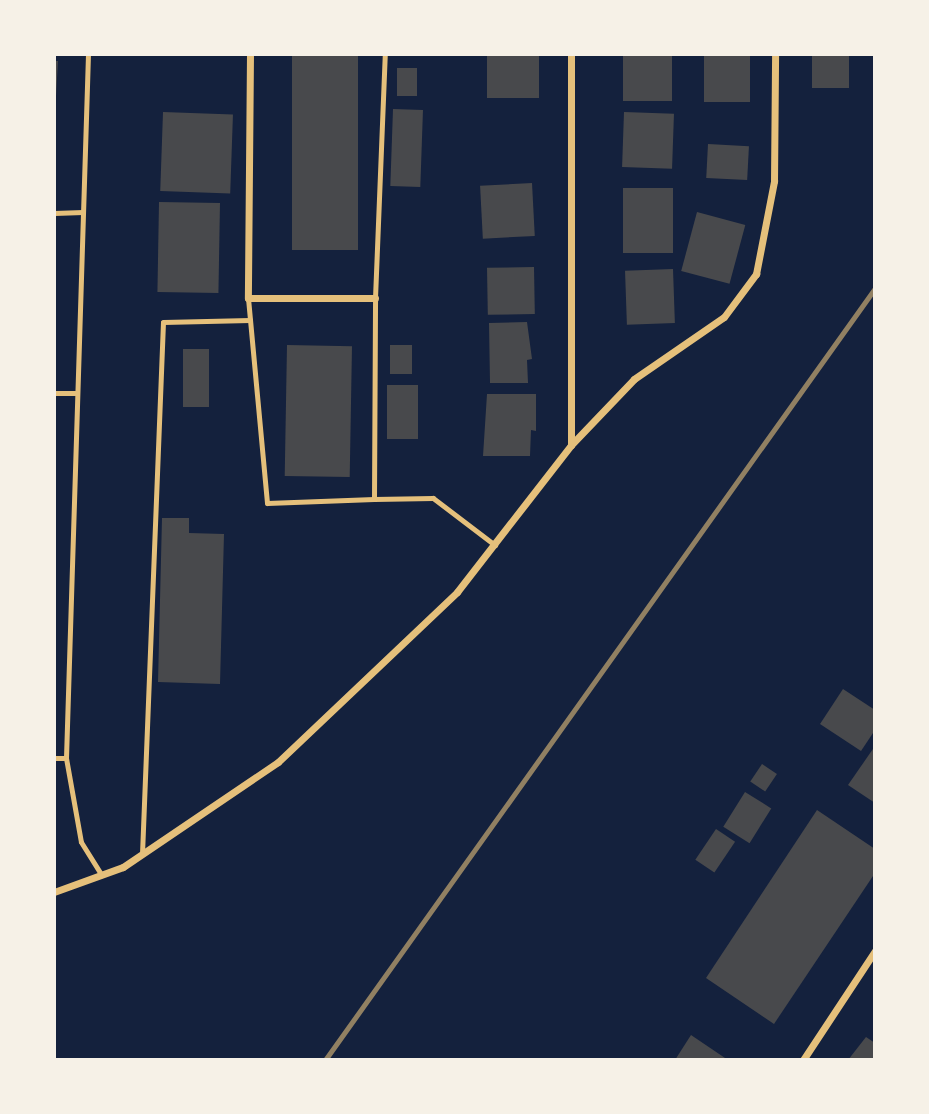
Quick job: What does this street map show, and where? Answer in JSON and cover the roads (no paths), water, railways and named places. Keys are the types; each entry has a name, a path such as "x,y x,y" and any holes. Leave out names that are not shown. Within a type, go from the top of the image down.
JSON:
{"street":[{"path":"250,54 248,298 375,298"},
{"path":"570,54 571,445"},
{"path":"54,892 102,876 142,854 278,762 409,641 457,592 571,445 634,379 724,317 756,274 774,181 775,54"},
{"path":"803,1060 875,951"}],"lane":[{"path":"88,54 66,758 81,842 102,876"},
{"path":"374,499 375,298 385,54"},
{"path":"54,213 83,212"},
{"path":"248,298 267,502 433,498 495,545"},
{"path":"142,854 163,322 250,320"},
{"path":"54,393 77,393"},
{"path":"54,758 66,758"}],"railway":[{"path":"325,1060 875,288"}]}
